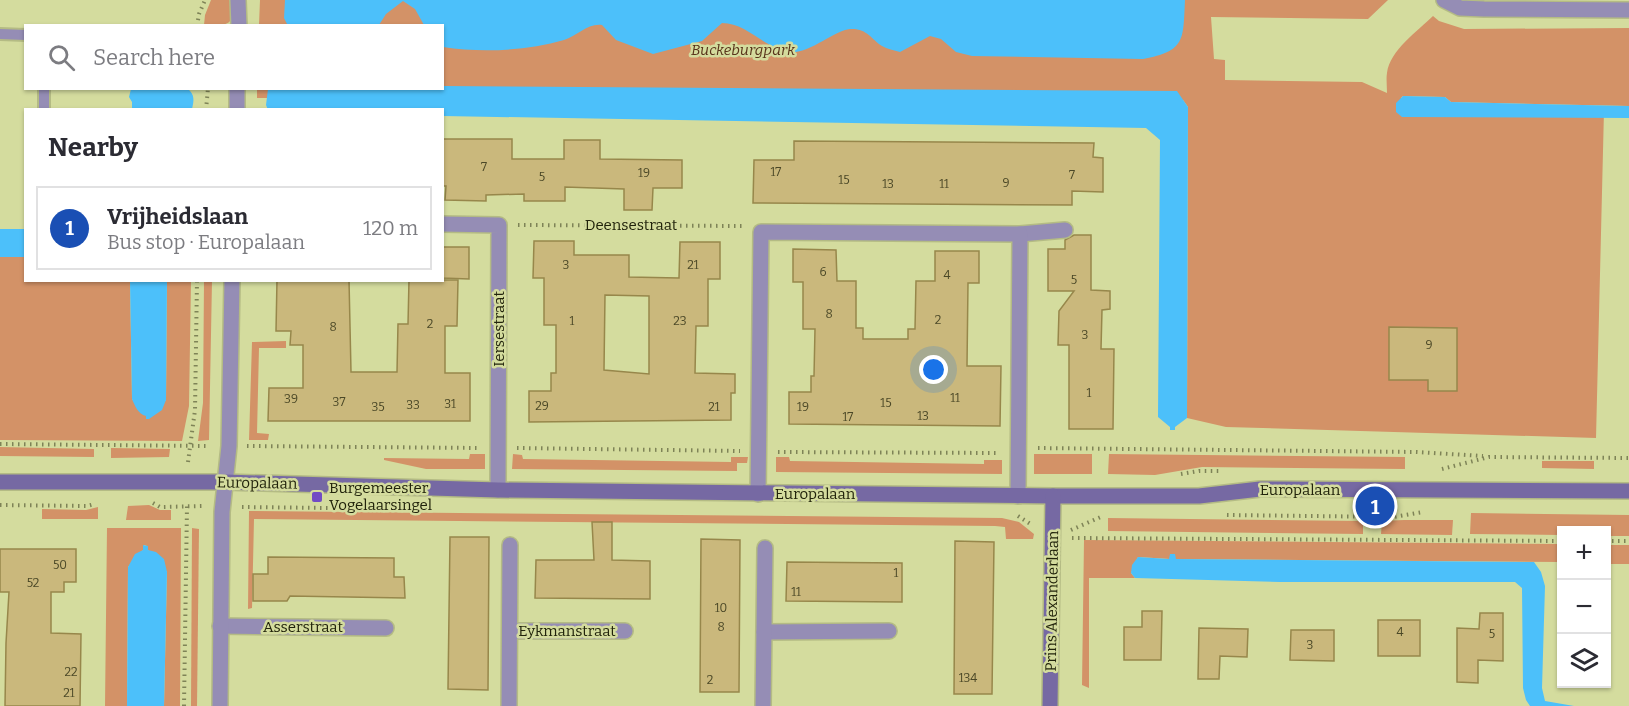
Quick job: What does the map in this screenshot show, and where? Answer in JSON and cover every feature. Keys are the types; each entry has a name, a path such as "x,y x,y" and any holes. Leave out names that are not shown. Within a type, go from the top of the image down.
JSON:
{"street":[{"path":"238,0 239,24"},
{"path":"1444,0 1460,8 1629,10"},
{"path":"237,90 237,108"},
{"path":"444,224 500,225"},
{"name":"Iersestraat","path":"498,490 500,225"},
{"path":"758,494 761,232 1020,234 1065,230"},
{"path":"1018,496 1020,234"},
{"path":"220,706 222,507 229,446 232,282"},
{"name":"Europalaan","path":"0,482 225,482 498,490 1018,496 1199,496 1260,489 1629,492"},
{"name":"Prins Alexanderlaan","path":"1050,706 1053,496"},
{"name":"Eykmanstraat","path":"509,706 510,545"},
{"path":"763,706 765,548"},
{"name":"Asserstraat","path":"220,626 386,628"},
{"name":"Eykmanstraat","path":"510,632 625,631"},
{"path":"765,632 889,632"}],"lane":[{"path":"0,34 24,35"},
{"path":"44,90 44,108"}],"path":[{"path":"198,24 199,14 206,0"},
{"path":"206,108 208,90"},
{"name":"Deensestraat","path":"500,225 741,226 761,232"},
{"path":"184,706 187,482 195,410 197,282"},
{"path":"0,444 1018,453 1037,448 1416,452 1490,457 1629,458"},
{"path":"1437,470 1490,457"},
{"name":"Europalaan","path":"1222,515 1394,517 1428,510"},
{"path":"1053,534 1072,530 1105,514"},
{"path":"1053,534 1557,541"},
{"path":"1611,541 1629,541"}],"green space":[{"path":"211,0 234,0 233,15 228,23 204,24"},
{"name":"Buckeburgpark","path":"260,0 1388,0 1368,19 1211,17 1214,59 1225,60 1225,80 1362,82 1387,93 1387,73 1393,56 1433,16 1439,21 1464,29 1629,28 1629,106 1451,102 1445,97 1403,96 1401,98 1418,106 1604,110 1596,438 1226,427 1187,418 1188,107 1183,100 257,98 257,90 444,90 444,24 259,24"},
{"path":"0,257 24,257 24,282 130,282 132,399 146,415 146,419 166,400 167,282 191,282 189,406 182,441 0,440"},
{"path":"204,282 212,282 209,440 198,441 203,403"},
{"path":"286,341 286,348 259,348 257,433 269,434 268,440 249,440 252,342"},
{"path":"0,447 94,449 94,457 0,456"},
{"path":"111,448 170,449 169,457 111,458"},
{"path":"470,454 485,454 485,469 426,469 384,460 384,458 469,459"},
{"path":"513,454 522,455 523,459 731,462 731,457 748,457 747,463 737,463 737,471 512,469"},
{"path":"1034,454 1092,454 1092,474 1034,474"},
{"path":"1109,454 1405,457 1405,469 1202,467 1155,475 1108,474"},
{"path":"776,457 789,457 790,461 984,464 984,460 1002,460 1002,474 776,472"},
{"path":"1542,461 1594,461 1594,469 1542,468"},
{"path":"149,505 160,510 171,510 171,520 126,520 128,506"},
{"path":"98,507 98,519 42,519 42,509 86,510"},
{"path":"249,511 1002,518 1019,522 1034,534 1033,539 1006,539 1005,527 995,526 254,519 252,608 248,609"},
{"path":"1471,513 1629,515 1629,536 1611,536 1611,526 1557,526 1557,535 1470,534"},
{"path":"1108,518 1363,521 1363,534 1108,531"},
{"path":"1453,520 1452,535 1381,534 1382,521"},
{"path":"107,528 181,528 180,706 164,706 167,572 144,545 143,550 128,567 127,706 105,706"},
{"path":"192,528 199,529 197,706 191,706"},
{"path":"1084,540 1557,544 1557,562 1175,559 1175,554 1170,559 1138,557 1131,573 1135,578 1089,578 1089,688 1082,685"},
{"path":"1611,545 1629,545 1629,564 1611,564"}],"water":[{"path":"285,0 1185,0 1184,25 1179,42 1167,52 1143,59 972,56 956,52 941,39 930,36 900,52 882,46 865,32 856,29 844,30 804,50 789,52 772,46 740,27 722,23 702,41 653,54 616,40 602,25 592,26 569,38 549,44 519,49 473,50 444,47 444,24 423,24 415,9 403,1 386,14 380,24 287,24 284,18"},
{"path":"444,86 1177,91 1188,107 1187,418 1175,427 1175,430 1170,430 1170,427 1158,417 1160,140 1146,128 444,116 444,108 267,108 268,90 444,90"},
{"path":"131,90 189,90 192,94 193,103 192,108 132,108 129,97"},
{"path":"1403,96 1445,97 1451,102 1629,106 1629,118 1402,117 1396,112 1396,103"},
{"path":"0,229 24,229 24,257 0,257"},
{"path":"130,282 167,282 166,400 162,410 146,419 132,399"},
{"path":"143,545 148,546 148,550 156,552 164,559 167,572 164,706 127,706 128,567 135,554 143,550"},
{"path":"1170,554 1175,554 1176,559 1534,562 1541,572 1545,586 1542,688 1545,701 1574,706 1530,706 1526,700 1523,688 1522,588 1515,582 1280,582 1135,578 1131,573 1132,565 1138,557 1169,559"}],"building":[{"path":"444,139 512,139 512,159 564,159 564,140 600,140 600,159 682,160 682,188 653,188 652,210 624,210 624,189 565,187 565,201 524,201 524,194 486,195 486,201 445,200 446,186 444,186"},
{"path":"794,141 1094,143 1093,157 1103,158 1103,192 1072,191 1072,205 753,203 754,160 794,160"},
{"path":"1074,235 1091,235 1091,290 1110,291 1110,309 1102,310 1101,349 1114,349 1113,429 1069,429 1069,345 1058,345 1059,311 1074,291 1048,291 1048,249 1065,249 1065,240"},
{"path":"534,241 574,241 574,255 629,255 629,277 679,278 680,242 720,242 720,279 708,279 708,326 696,326 695,373 735,374 735,393 731,393 731,420 529,422 529,391 551,391 551,373 556,373 556,325 544,325 544,278 533,278","holes":["605,295 649,296 649,374 604,370"]},
{"path":"444,247 469,247 469,279 444,278"},
{"path":"793,249 836,250 837,281 856,281 856,328 863,328 863,339 908,339 908,329 915,329 916,281 935,281 935,251 979,251 979,283 968,283 967,366 1001,366 1000,426 789,424 789,392 811,392 811,376 814,376 815,329 803,329 803,282 793,282"},
{"path":"458,280 457,326 445,326 445,373 470,373 470,421 268,421 269,388 303,388 303,345 290,345 291,331 276,331 277,282 349,282 351,372 397,372 398,324 408,324 409,282"},
{"path":"1389,327 1457,328 1457,391 1428,391 1428,380 1389,380"},
{"path":"592,522 612,522 612,560 650,561 650,599 535,598 536,560 594,560"},
{"path":"450,537 489,537 488,690 448,689"},
{"path":"701,539 740,540 739,692 700,692"},
{"path":"955,541 994,542 992,694 954,694"},
{"path":"0,549 76,549 76,582 64,582 64,592 51,592 51,633 81,634 80,706 5,706 9,592 0,592"},
{"path":"268,557 394,558 394,577 404,577 405,598 290,596 287,601 253,601 253,574 268,574"},
{"path":"787,562 902,563 902,602 786,601"},
{"path":"1142,611 1162,611 1161,660 1124,660 1124,627 1142,627"},
{"path":"1480,613 1503,613 1503,661 1478,660 1478,683 1457,682 1457,628 1479,629"},
{"path":"1378,620 1420,620 1420,656 1378,656"},
{"path":"1199,628 1248,629 1247,657 1220,656 1219,679 1198,679"},
{"path":"1291,630 1334,630 1334,661 1290,660"}],"place":[{"name":"Burgemeester Vogelaarsingel","path":"317,497"},
{"name":"Vrijheidslaan","path":"1375,506"}]}
